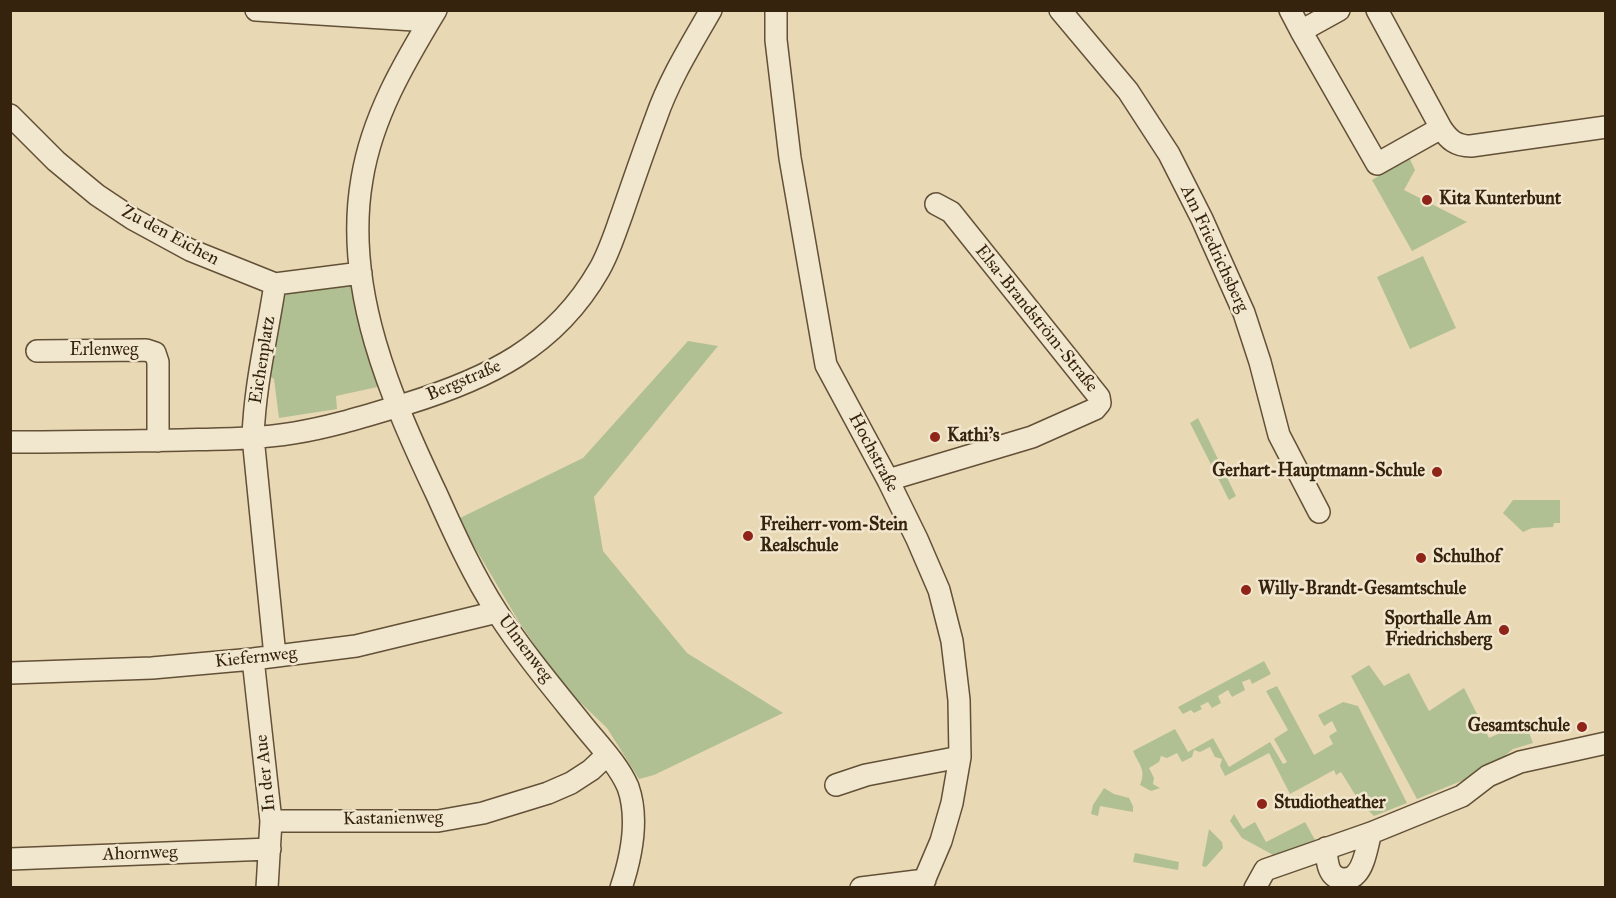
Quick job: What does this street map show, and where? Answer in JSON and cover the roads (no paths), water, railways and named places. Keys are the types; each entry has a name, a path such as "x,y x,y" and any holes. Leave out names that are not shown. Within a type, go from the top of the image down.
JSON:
{"street":[{"path":"256,10 414,20 432,17"},
{"name":"Bergstraße","path":"10,442 158,441 293,433 343,423 397,406 474,380 515,359 562,322 581,299 600,268 614,237 657,115 675,72 711,10"},
{"name":"Hochstraße","path":"776,10 776,40 789,158 826,365 917,539 942,600 952,641 959,700 960,757 952,803 941,841 923,884"},
{"name":"Am Friedrichsberg","path":"1060,10 1128,91 1178,172 1202,219 1244,313 1260,362 1279,435 1319,512"},
{"path":"1290,10 1377,164 1442,128"},
{"path":"1301,31 1339,10"},
{"path":"1377,10 1449,140 1471,146 1605,126"},
{"name":"Ulmenweg","path":"432,17 384,104 371,140 362,178 358,212 365,301 397,406 451,526 497,612 607,755 628,789 632,805 633,828 630,854 621,888"},
{"name":"Zu den Eichen","path":"10,115 56,161 97,195 133,219 190,250 275,284 361,273"},
{"name":"Elsa-Brandström-Straße","path":"888,480 1032,437 1095,409 1100,403 1099,397 951,212 936,204"},
{"name":"Eichenplatz","path":"253,437 262,351 275,284"},
{"name":"Erlenweg","path":"37,351 146,350 154,353 158,362 158,441"},
{"path":"253,437 275,656"},
{"name":"Kiefernweg","path":"10,673 152,668 253,659 356,646 497,612"},
{"name":"In der Aue","path":"253,659 271,820 267,888"},
{"path":"1256,888 1265,870 1371,833 1462,796 1488,776 1520,762 1605,742"},
{"name":"Kastanienweg","path":"271,820 438,821 483,813 548,794 591,770 607,755"},
{"path":"836,785 866,775 960,757"},
{"path":"1326,848 1327,862 1332,875 1337,878 1350,878 1355,876 1360,868 1371,833"},
{"name":"Ahornweg","path":"10,859 270,849"},
{"path":"861,888 923,884"}],"place":[{"name":"Kita Kunterbunt","path":"1427,200"},
{"name":"Kathi's","path":"935,437"},
{"name":"Gerhart-Hauptmann-Schule","path":"1437,472"},
{"name":"Freiherr-vom-Stein Realschule","path":"748,536"},
{"name":"Schulhof","path":"1421,558"},
{"name":"Willy-Brandt-Gesamtschule","path":"1246,590"},
{"name":"Sporthalle Am Friedrichsberg","path":"1504,630"},
{"name":"Gesamtschule","path":"1582,727"},
{"name":"Studiotheather","path":"1262,804"}]}
